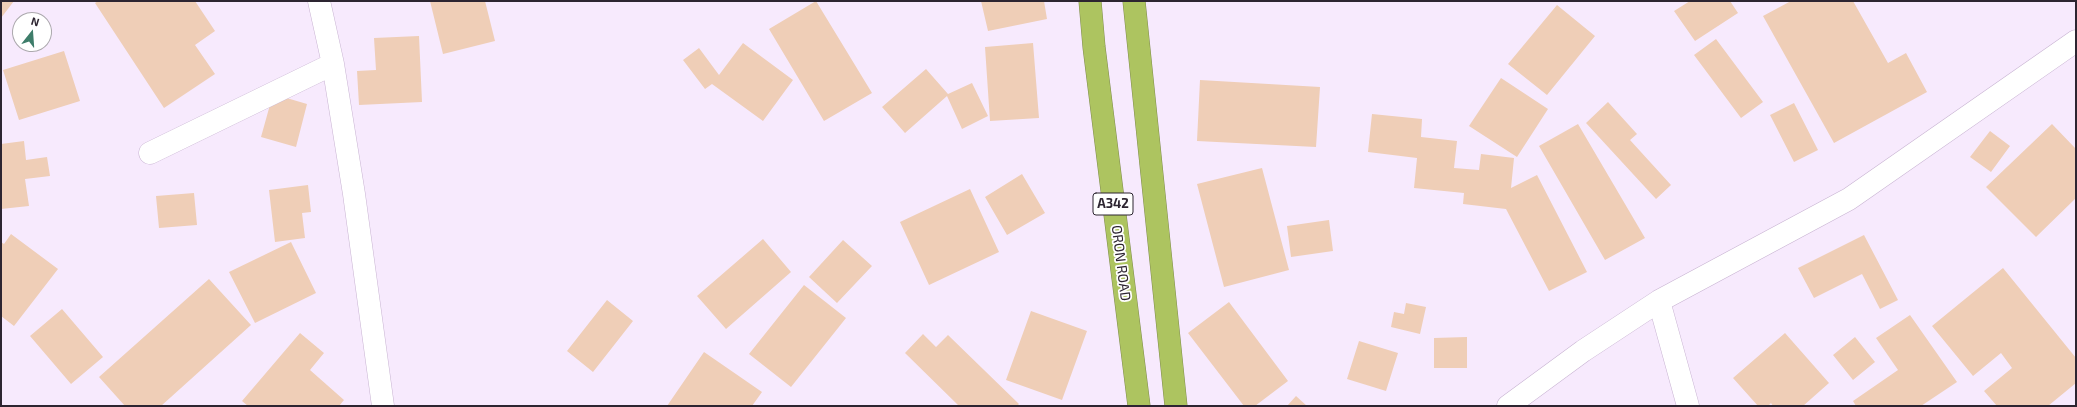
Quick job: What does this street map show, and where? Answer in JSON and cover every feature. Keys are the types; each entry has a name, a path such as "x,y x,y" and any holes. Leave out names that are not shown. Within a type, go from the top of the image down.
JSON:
{"highway":[{"name":"ORON ROAD","path":"1090,1 1094,47 1139,406"},
{"path":"1134,1 1176,406"}],"street":[{"path":"319,1 333,64 354,194 383,406"},
{"path":"1508,406 1582,351 1659,301 1848,199 2076,41"},
{"path":"150,153 333,64"},
{"path":"1659,301 1688,406"}],"building":[{"path":"1,1 14,1 1,18"},
{"path":"98,1 195,1 215,31 195,45 215,74 164,108 95,3"},
{"path":"430,1 485,1 495,41 443,54"},
{"path":"816,1 872,93 824,121 769,29"},
{"path":"981,1 1044,1 1047,19 988,31"},
{"path":"1690,1 1730,1 1738,13 1695,41 1674,11"},
{"path":"1791,1 1853,1 1888,63 1906,53 1927,92 1834,143 1763,16"},
{"path":"1557,5 1595,36 1547,95 1508,64"},
{"path":"419,36 422,102 359,105 357,71 376,70 374,38"},
{"path":"1716,39 1763,102 1741,118 1694,55"},
{"path":"743,43 793,80 763,121 712,84 705,89 683,60 699,48 719,75"},
{"path":"1033,43 1039,118 990,121 985,47"},
{"path":"64,51 80,101 19,120 3,70"},
{"path":"926,69 948,94 972,83 988,116 962,129 947,96 905,133 882,107"},
{"path":"1501,78 1548,109 1517,157 1469,126"},
{"path":"1200,80 1320,87 1316,147 1197,141"},
{"path":"273,94 307,104 296,147 261,137"},
{"path":"1608,102 1637,134 1630,140 1671,185 1656,199 1586,123"},
{"path":"1794,103 1818,150 1794,162 1770,115"},
{"path":"1372,114 1422,119 1421,137 1457,141 1454,168 1479,170 1481,154 1514,158 1511,188 1537,175 1587,272 1549,291 1506,209 1463,204 1464,193 1414,188 1417,158 1368,152"},
{"path":"1578,124 1645,238 1605,260 1539,146"},
{"path":"2052,124 2076,149 2076,198 2036,237 1986,187"},
{"path":"1990,131 2010,146 1991,172 1970,157"},
{"path":"24,141 26,160 47,157 50,176 25,179 29,206 1,209 1,144"},
{"path":"1262,168 1289,270 1224,287 1197,184"},
{"path":"1022,174 1045,213 1007,235 985,197"},
{"path":"308,185 311,212 302,213 305,238 275,242 269,190"},
{"path":"970,189 999,252 929,285 900,222"},
{"path":"194,193 197,225 159,228 156,196"},
{"path":"1329,220 1333,251 1291,257 1287,226"},
{"path":"11,234 58,269 14,326 1,316 1,242 4,244"},
{"path":"1864,235 1898,300 1880,309 1862,274 1814,298 1798,268"},
{"path":"763,239 791,272 726,329 697,296"},
{"path":"843,240 872,266 837,303 809,277"},
{"path":"291,242 316,293 255,323 229,272"},
{"path":"2003,268 2076,358 2076,383 2048,406 1997,406 1984,391 2012,368 2001,353 1973,376 1932,326"},
{"path":"209,279 251,325 161,406 125,406 99,377"},
{"path":"804,285 846,318 791,387 749,354"},
{"path":"607,300 633,321 593,372 567,351"},
{"path":"1229,302 1288,381 1255,406 1244,406 1188,333"},
{"path":"1406,303 1426,307 1420,334 1391,327 1394,312 1404,314"},
{"path":"62,309 103,357 71,384 30,336"},
{"path":"1031,311 1087,331 1062,400 1006,380"},
{"path":"1910,315 1957,382 1921,406 1856,406 1853,401 1898,370 1876,338"},
{"path":"300,333 324,353 310,370 344,400 339,406 248,406 242,401"},
{"path":"1785,333 1829,383 1803,406 1773,406 1771,403 1768,406 1758,406 1733,378"},
{"path":"923,334 936,347 948,335 1019,404 1017,406 959,406 905,353"},
{"path":"1467,337 1467,368 1434,368 1434,338"},
{"path":"1855,337 1875,362 1853,380 1833,355"},
{"path":"1359,341 1398,353 1386,391 1347,379"},
{"path":"704,352 762,392 752,406 667,406"},
{"path":"1296,396 1307,406 1287,406"}]}
